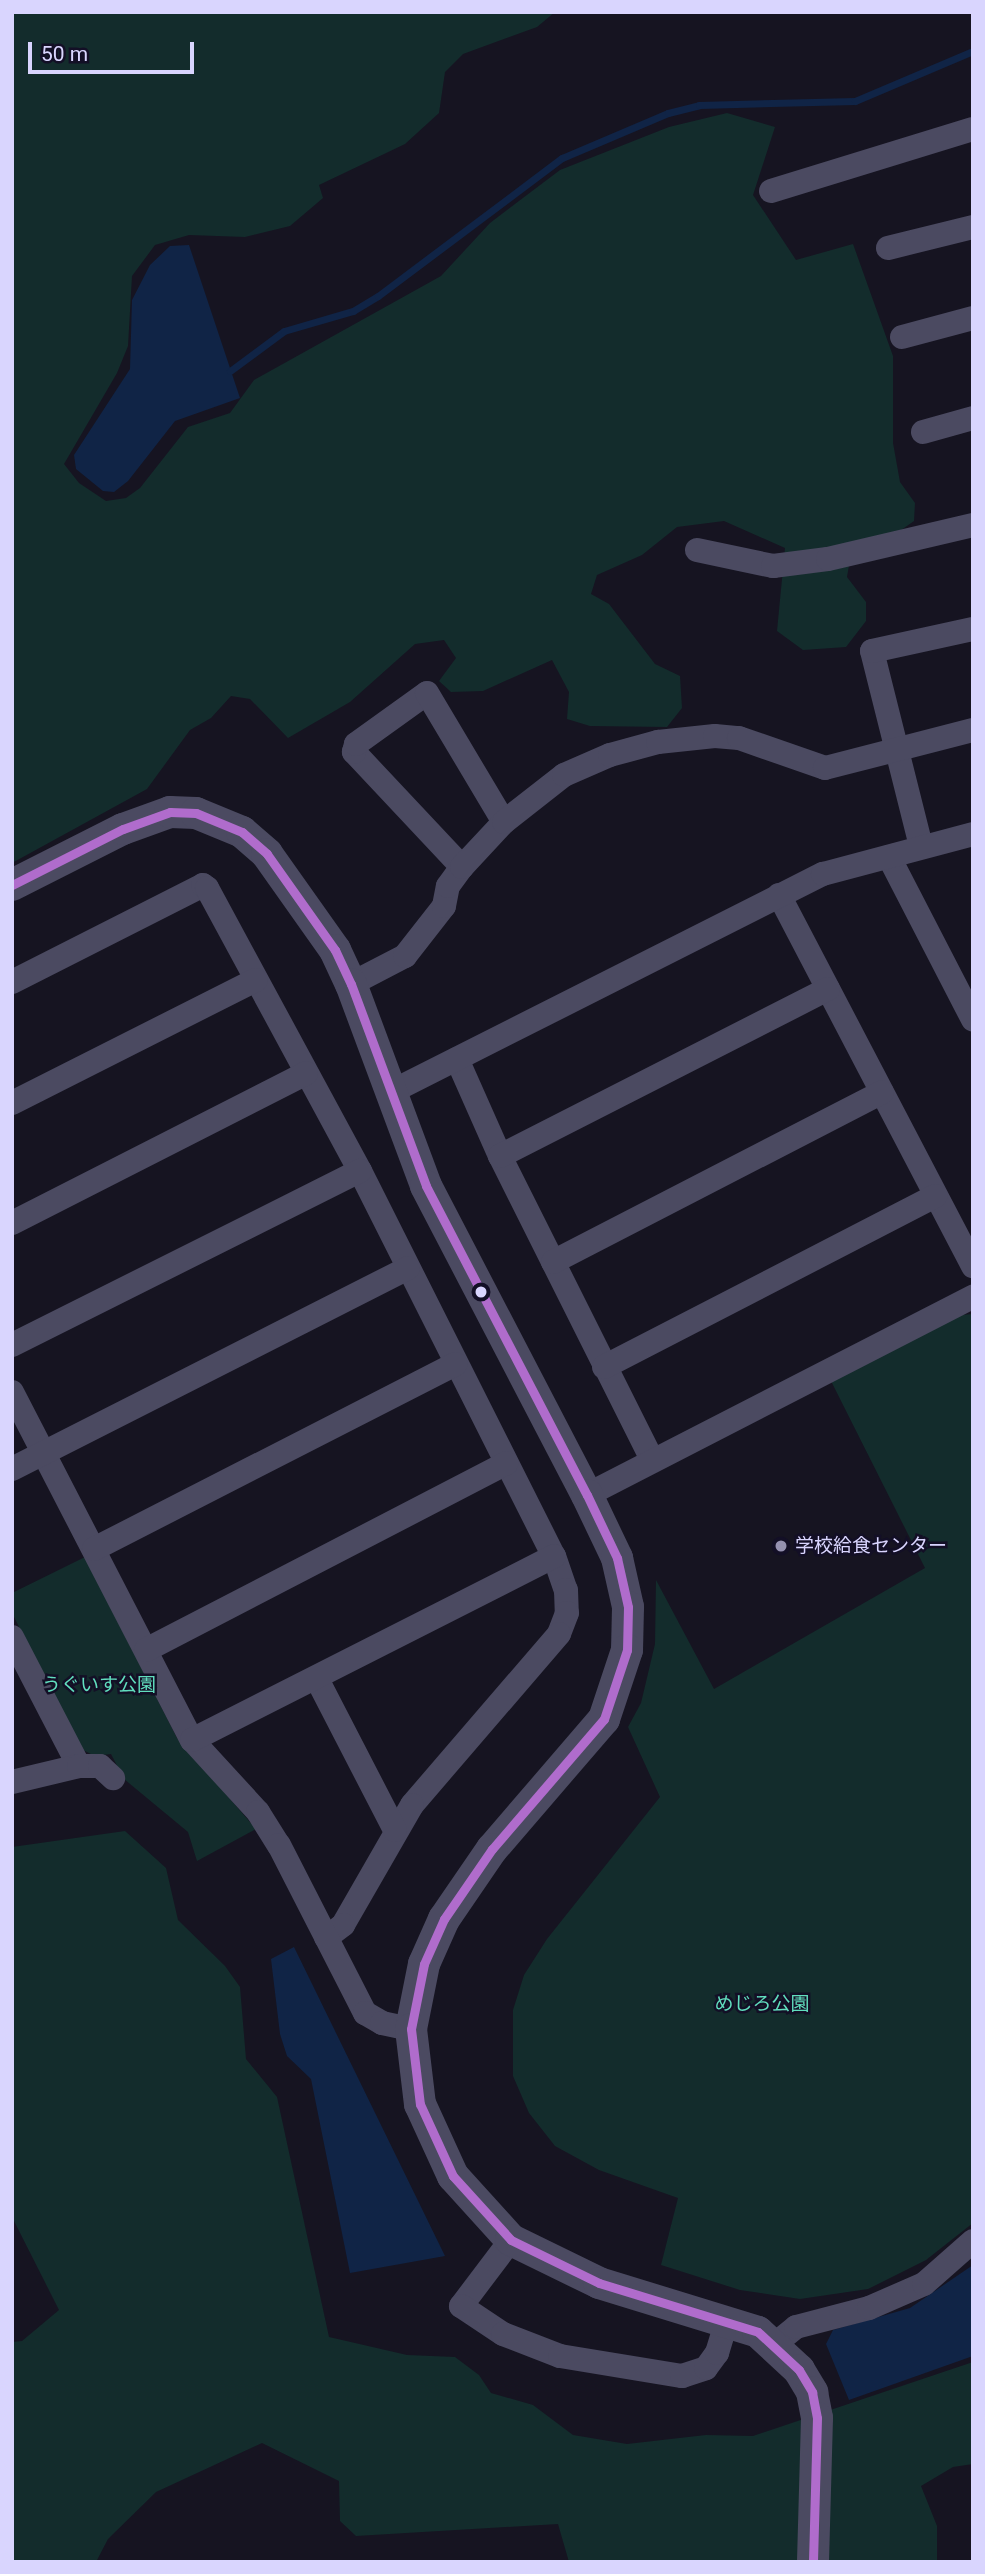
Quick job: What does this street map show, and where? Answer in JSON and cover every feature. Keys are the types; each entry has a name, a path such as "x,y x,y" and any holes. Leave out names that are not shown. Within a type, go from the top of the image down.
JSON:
{"street":[{"path":"771,191 973,129"},
{"path":"888,248 973,227"},
{"path":"902,337 973,318"},
{"path":"923,432 973,418"},
{"path":"697,551 773,566 828,559 973,525"},
{"path":"921,846 872,651 973,629"},
{"path":"462,867 354,752 356,744 427,693 504,822"},
{"path":"351,984 405,956 444,906 448,886 462,867 504,822 564,775 658,742 739,738 825,768 973,730"},
{"path":"12,885 123,830 170,812 196,813 242,832 267,855 335,950 351,984 426,1186 587,1495 617,1558 628,1607 627,1650 619,1684 604,1719 520,1814 444,1919 424,1965 411,2029 420,2104 438,2150 453,2176 511,2240 599,2283 758,2332 775,2344 806,2380 815,2404 813,2562"},
{"path":"391,1092 823,873 973,834"},
{"path":"889,857 973,1020"},
{"path":"12,982 203,885 257,979 360,1171 554,1556 567,1602 558,1634 412,1805 343,1926 326,1938"},
{"path":"779,895 973,1266"},
{"path":"12,1103 257,979"},
{"path":"500,1156 828,989"},
{"path":"457,1059 500,1156 652,1459"},
{"path":"12,1223 306,1073"},
{"path":"552,1262 882,1092"},
{"path":"12,1345 360,1171"},
{"path":"604,1367 936,1196"},
{"path":"12,1469 408,1268"},
{"path":"587,1495 652,1459 973,1297"},
{"path":"94,1549 455,1364"},
{"path":"12,1392 192,1740 258,1812 366,2013 382,2024 411,2029"},
{"path":"146,1650 506,1463"},
{"path":"192,1740 317,1679 554,1556"},
{"path":"12,1637 79,1766"},
{"path":"317,1679 396,1830"},
{"path":"12,1782 79,1766 100,1766 113,1778"},
{"path":"511,2240 460,2306 503,2334 560,2356 682,2376 706,2368 716,2353 726,2323"},
{"path":"775,2344 796,2328 869,2308 924,2284 973,2241"}],"green space":[{"path":"12,12 555,12 537,27 463,54 445,72 439,113 405,144 319,185 323,198 290,226 245,237 189,235 155,245 132,276 128,346 117,373 64,464 79,483 106,501 126,498 140,488 188,427 230,413 254,380 441,276 490,223 560,170 669,127 727,113 775,127 753,195 796,260 853,244 893,356 893,443 900,482 915,503 914,521 897,533 852,548 847,577 866,602 866,621 846,647 803,650 777,631 785,548 724,521 677,527 642,555 597,575 591,594 609,604 655,664 680,676 682,708 667,727 590,726 567,719 569,692 552,660 483,691 451,692 439,681 456,658 444,640 415,644 350,702 288,738 250,699 231,696 211,718 190,730 147,789 12,863"},
{"name":"めじろ公園","path":"973,1314 973,2223 926,2260 868,2289 800,2299 740,2290 661,2265 678,2198 599,2170 555,2146 529,2113 513,2076 513,2010 524,1975 547,1939 660,1797 628,1727 641,1703 655,1644 656,1580 714,1689 925,1568 831,1381 961,1315"},
{"name":"うぐいす公園","path":"85,1557 177,1738 256,1829 197,1861 188,1832 124,1779 111,1754 95,1756 81,1749 12,1613 12,1593"},
{"path":"125,1831 166,1868 178,1920 225,1966 240,1987 246,2059 277,2097 329,2337 407,2355 455,2357 479,2375 491,2393 533,2405 573,2435 627,2444 706,2435 753,2436 973,2362 973,2464 953,2467 921,2486 937,2526 937,2562 569,2562 558,2524 356,2536 340,2521 339,2481 262,2443 156,2492 108,2539 96,2562 12,2562 12,2342 22,2341 59,2310 12,2217 12,1847"}],"water":[{"path":"189,245 240,398 175,421 128,481 114,492 103,491 76,469 74,455 130,369 132,300 150,265 170,246"},
{"path":"294,1947 445,2256 350,2273 311,2079 287,2056 280,2034 271,1959"},
{"path":"973,2265 973,2356 849,2400 826,2344 833,2330 910,2308"}],"waterway":[{"path":"230,371 284,331 353,311 378,296 562,158 668,113 699,105 855,101 973,51"}],"transit line":[{"path":"12,885 123,829 170,812 196,813 242,832 267,854 335,950 351,984 426,1186 587,1495 617,1558 628,1607 627,1650 604,1719 492,1849 444,1919 424,1964 411,2029 420,2104 453,2176 511,2240 599,2283 758,2332 799,2370 812,2392 817,2418 813,2562"}],"place":[{"name":"学校給食センター","path":"781,1546"}]}
